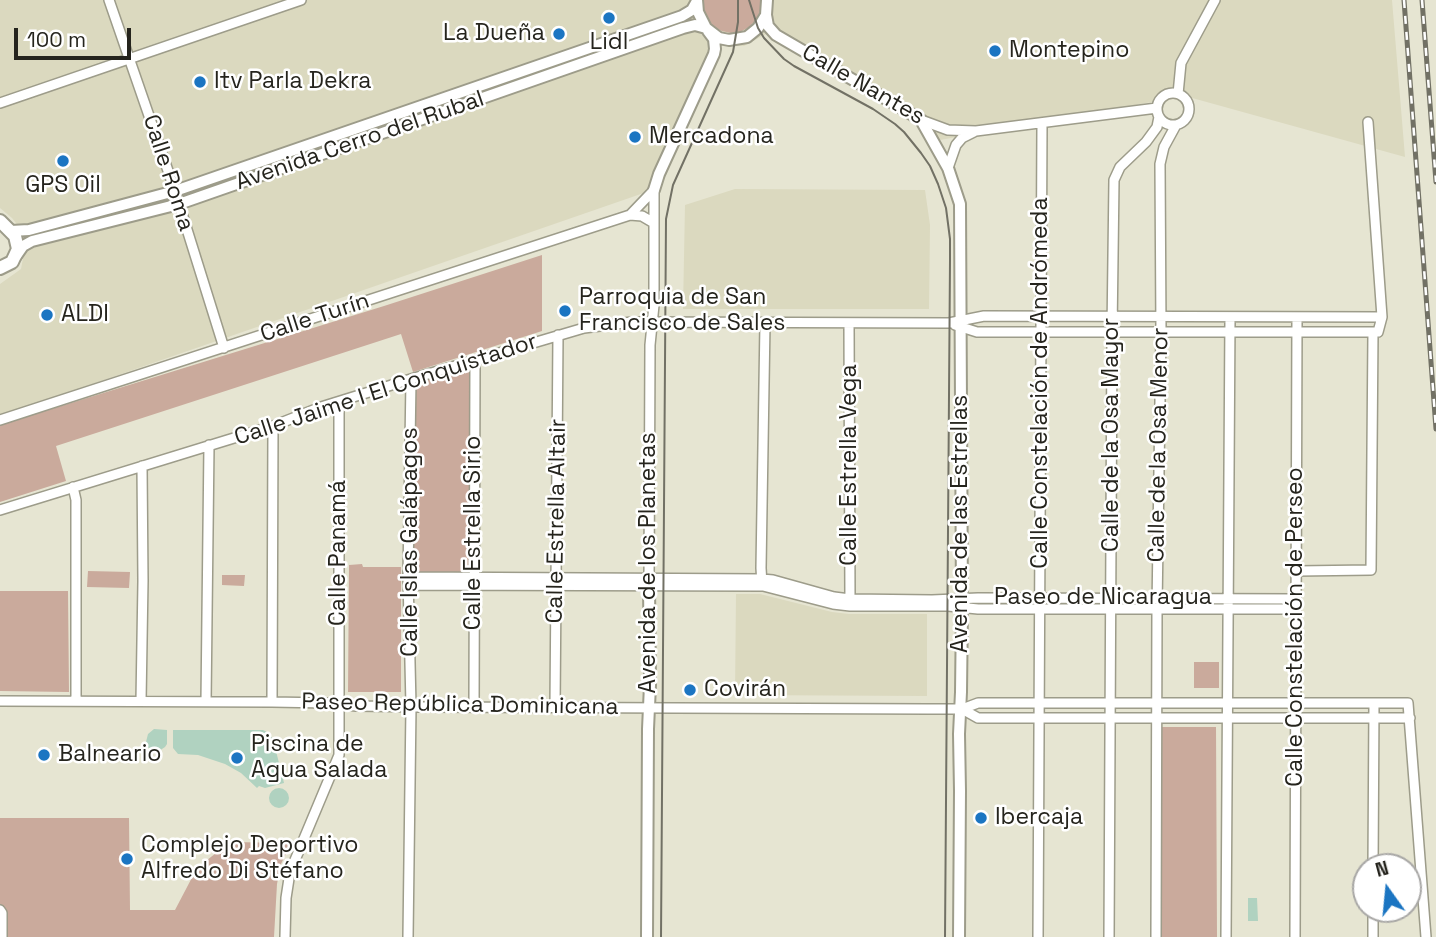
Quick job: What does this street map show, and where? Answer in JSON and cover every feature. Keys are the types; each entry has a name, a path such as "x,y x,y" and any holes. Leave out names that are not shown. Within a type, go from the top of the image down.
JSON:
{"main road":[{"path":"0,268 12,262 18,244 15,236 5,227"}],"street":[{"name":"Calle Roma","path":"108,0 176,191 224,348"},
{"path":"0,103 301,0"},
{"path":"767,8 775,0"},
{"path":"1178,94 1181,63 1215,0"},
{"name":"Avenida Cerro del Rubal","path":"5,227 29,230 176,191 682,16 692,10 697,1"},
{"name":"Calle Turín","path":"0,420 630,215 654,190 714,54 714,39 698,12 697,1"},
{"name":"Avenida Cerro del Rubal","path":"16,256 23,246 32,241 179,204 683,28 695,25 723,39 747,37 758,28 767,8"},
{"name":"Calle Nantes","path":"767,8 768,26 776,35 921,120 948,130 976,131 1158,113"},
{"path":"1172,93 1178,94 1186,101 1189,111 1185,119 1176,125 1168,124 1158,113 1161,99 1172,93"},
{"name":"Calle de la Osa Mayor","path":"1109,937 1114,180 1120,167 1146,142 1157,127 1158,113"},
{"name":"Avenida de las Estrellas","path":"921,120 948,168 960,204 962,603 959,937"},
{"path":"1297,571 1371,570 1376,332 1382,317 1368,122"},
{"name":"Calle Constelación de Andrómeda","path":"1038,937 1042,124"},
{"name":"Calle de la Osa Menor","path":"1156,937 1160,164 1164,147 1176,125"},
{"path":"948,168 956,145 962,138 976,131"},
{"name":"Avenida de los Planetas","path":"647,937 650,345 653,322 654,190"},
{"path":"630,215 642,216 654,223"},
{"name":"Calle Jaime I El Conquistador","path":"961,324 980,317 1382,317"},
{"path":"1226,937 1230,317"},
{"name":"Calle Constelación de Perseo","path":"1296,937 1297,317"},
{"name":"Calle Jaime I El Conquistador","path":"0,510 273,426 411,379 584,328 632,322 950,323 961,324 977,332 1376,332"},
{"path":"762,583 765,323"},
{"name":"Calle Estrella Vega","path":"849,323 850,603"},
{"name":"Calle Estrella Altair","path":"555,707 558,335"},
{"name":"Calle Estrella Sirio","path":"474,707 475,360"},
{"name":"Calle Islas Galápagos","path":"408,937 411,379"},
{"name":"Calle Panamá","path":"285,937 290,872 339,755 338,402"},
{"path":"272,702 273,426"},
{"path":"206,702 209,445"},
{"path":"141,701 142,466"},
{"path":"74,487 76,701"},
{"name":"Paseo de Nicaragua","path":"408,581 762,583 773,580 850,603 948,606 1040,598 1157,609 1228,604 1296,604"},
{"name":"Paseo de Nicaragua","path":"962,603 978,609 1040,609 1158,598 1228,604"},
{"name":"Paseo República Dominicana","path":"0,701 960,709 978,703 1408,703 1409,718 978,718 960,709"},
{"path":"1373,853 1374,703"},
{"path":"1409,718 1426,937"},
{"path":"0,910 2,937"}],"shaded area":[{"path":"0,0 1392,0 1405,157 1185,96 940,140 915,119 768,33 744,46 721,45 661,187 0,416 0,284 21,269 27,237 0,208"},
{"path":"704,0 761,0 760,11 749,27 731,33 714,27 708,20 704,12"},
{"path":"735,189 925,190 930,225 929,309 683,309 685,205"},
{"path":"542,255 542,331 413,372 401,334 56,446 66,481 0,502 0,425"},
{"path":"475,361 473,578 412,577 412,379"},
{"path":"362,564 363,567 401,567 401,692 348,692 349,565"},
{"path":"88,571 130,572 129,588 87,587"},
{"path":"222,575 245,575 244,586 222,585"},
{"path":"0,591 68,591 69,692 0,691"},
{"path":"736,594 760,594 849,614 927,614 927,696 735,695"},
{"path":"1194,662 1219,662 1219,688 1194,688"},
{"path":"1161,727 1216,727 1217,937 1160,937"},
{"path":"154,729 167,730 167,744 159,751 151,750 146,742 148,734"},
{"path":"173,730 263,730 273,739 284,783 257,788 241,773 225,764 198,755 178,754 173,748"},
{"path":"279,788 286,791 289,798 286,805 279,808 272,805 269,798 272,791"},
{"path":"0,818 129,818 130,910 175,910 197,868 230,842 291,843 281,864 277,884 274,937 0,937"},
{"path":"1248,898 1257,898 1258,921 1248,921"}],"tram line":[{"path":"661,937 666,219 673,185 733,52 738,22 738,0"},
{"path":"749,0 758,28 784,59 873,109 904,132 930,166 946,208 950,260 945,937"}],"railway":[{"path":"1404,0 1436,429"},
{"path":"1422,0 1436,182"}],"place":[{"name":"Lidl","path":"609,18"},
{"name":"La Dueña","path":"559,34"},
{"name":"Montepino","path":"995,51"},
{"name":"Itv Parla Dekra","path":"200,82"},
{"name":"Mercadona","path":"635,137"},
{"name":"GPS Oil","path":"63,161"},
{"name":"Parroquia de San Francisco de Sales","path":"565,311"},
{"name":"ALDI","path":"47,315"},
{"name":"Covirán","path":"690,690"},
{"name":"Balneario","path":"44,755"},
{"name":"Piscina de Agua Salada","path":"237,758"},
{"name":"Ibercaja","path":"981,818"},
{"name":"Complejo Deportivo Alfredo Di Stéfano","path":"127,859"}]}
